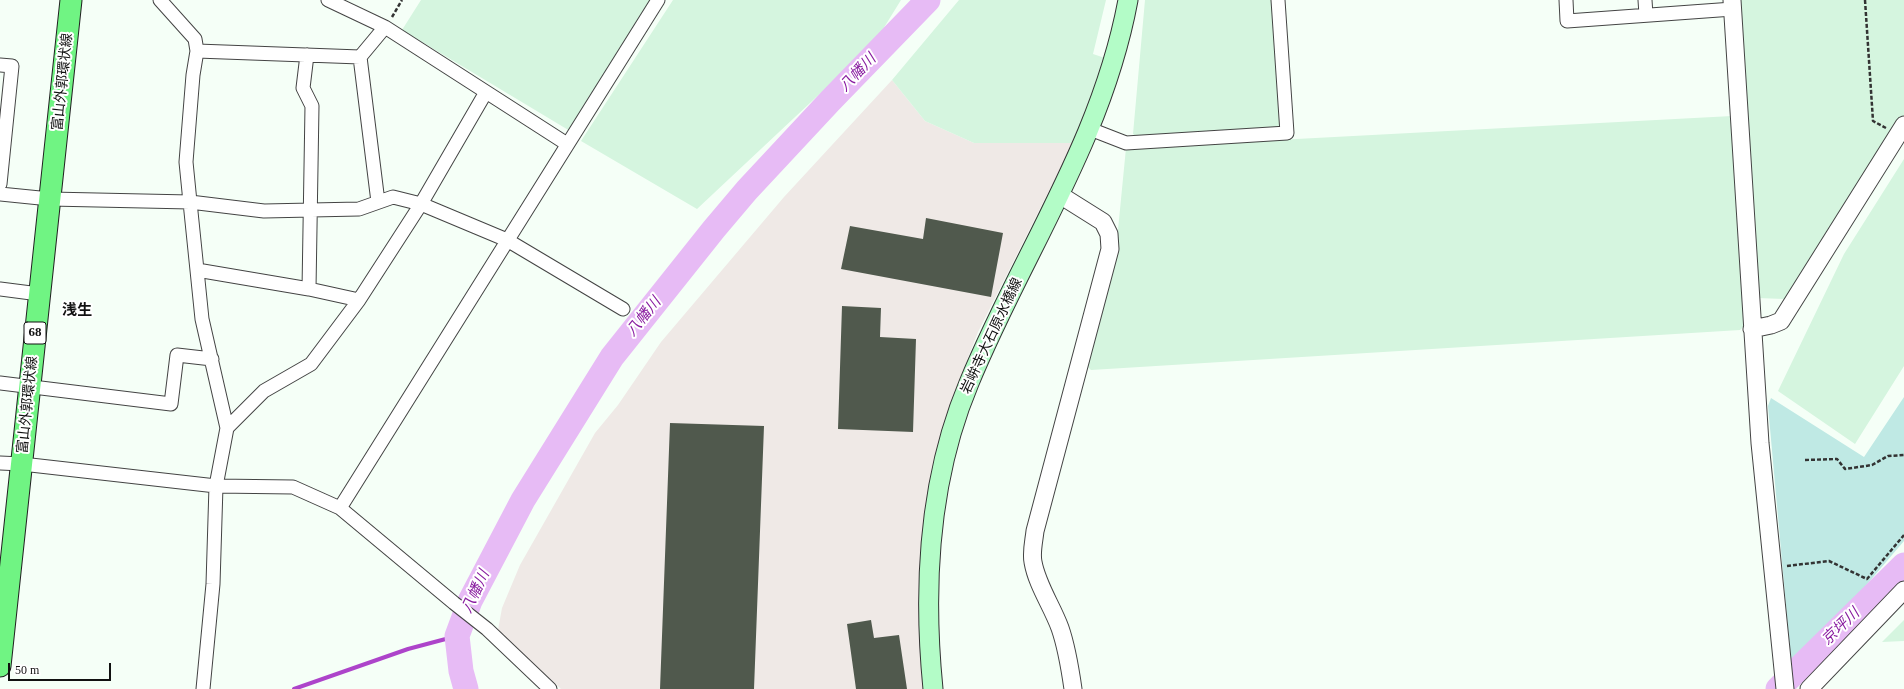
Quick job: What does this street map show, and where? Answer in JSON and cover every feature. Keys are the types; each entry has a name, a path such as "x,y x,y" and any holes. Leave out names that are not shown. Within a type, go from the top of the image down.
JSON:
{"main road":[{"name":"富山外郭環状線","path":"0,666 71,0"},
{"name":"岩峅寺大石原水橋線","path":"933,689 929,652 930,557 938,493 953,427 968,384 1060,195 1090,129 1123,31 1128,0"}],"street":[{"path":"160,0 195,39 197,51 192,75 186,162 202,319 227,428 216,486 213,584 203,689"},
{"path":"328,0 385,27 567,144"},
{"path":"340,508 658,0"},
{"path":"1090,129 1126,143 1287,133 1278,0"},
{"path":"1566,0 1567,21 1646,15 1732,4 1760,443 1785,689"},
{"path":"1645,0 1646,15"},
{"path":"378,202 360,57 385,27"},
{"path":"197,51 360,57"},
{"path":"307,55 303,88 312,106 309,289"},
{"path":"0,65 12,66 0,184"},
{"path":"227,428 264,391 311,364 359,300 420,204 486,92"},
{"path":"1752,329 1771,326 1781,321 1901,129"},
{"path":"0,194 50,199 190,202 264,211 359,208 393,197 420,204 507,240 623,308"},
{"path":"1060,195 1103,222 1109,234 1110,249 1035,531 1033,549 1033,562 1038,580 1053,609 1067,652 1073,689"},
{"path":"197,270 309,289 359,300"},
{"path":"0,289 39,294"},
{"path":"0,383 170,404 177,355 212,359"},
{"path":"0,463 22,464 216,486 294,487 340,508 487,629 550,689"},
{"path":"1809,689 1904,590"}],"path":[{"path":"385,27 402,0"},
{"path":"1865,0 1873,120 1901,129"},
{"path":"1805,460 1837,459 1845,469 1872,465 1888,456 1904,455"},
{"path":"1773,568 1829,561 1867,579 1904,535"}],"shaded area":[{"path":"892,80 925,121 974,143 1073,143 978,332 960,378 939,446 920,572 921,670 924,689 561,689 498,630 502,608 520,565 595,433 618,405 661,342 784,197"},
{"path":"1904,397 1904,541 1792,672 1768,406 1771,398 1864,457"}],"green space":[{"path":"421,0 650,0 570,131 402,30"},
{"path":"673,0 901,0 875,42 697,209 581,141"},
{"path":"959,0 1106,0 1093,54 1105,58 1096,88 1073,143 974,143 925,121 892,80"},
{"path":"1145,0 1274,0 1283,126 1280,129 1138,138 1133,134"},
{"path":"1739,0 1904,0 1904,115 1817,251 1784,299 1757,298"},
{"path":"1732,116 1745,325 1740,330 1091,370 1088,367 1117,240 1126,148"},
{"path":"1904,159 1904,366 1855,444 1778,391 1844,254"},
{"path":"1904,620 1904,641 1882,642"}],"building":[{"path":"926,218 1003,233 991,297 841,269 850,226 923,239"},
{"path":"842,306 881,308 880,337 916,339 913,432 838,429"},
{"path":"670,423 764,426 754,689 660,689"},
{"path":"871,620 874,638 899,635 907,689 856,689 847,624"}],"waterway":[{"name":"八幡川","path":"466,689 461,671 457,636 470,601 523,500 612,357 747,190 830,101 928,0"},
{"name":"京坪川","path":"1778,689 1904,565"},
{"path":"294,689 408,649 457,636"}],"district":[{"name":"浅生","path":"77,311"}]}
